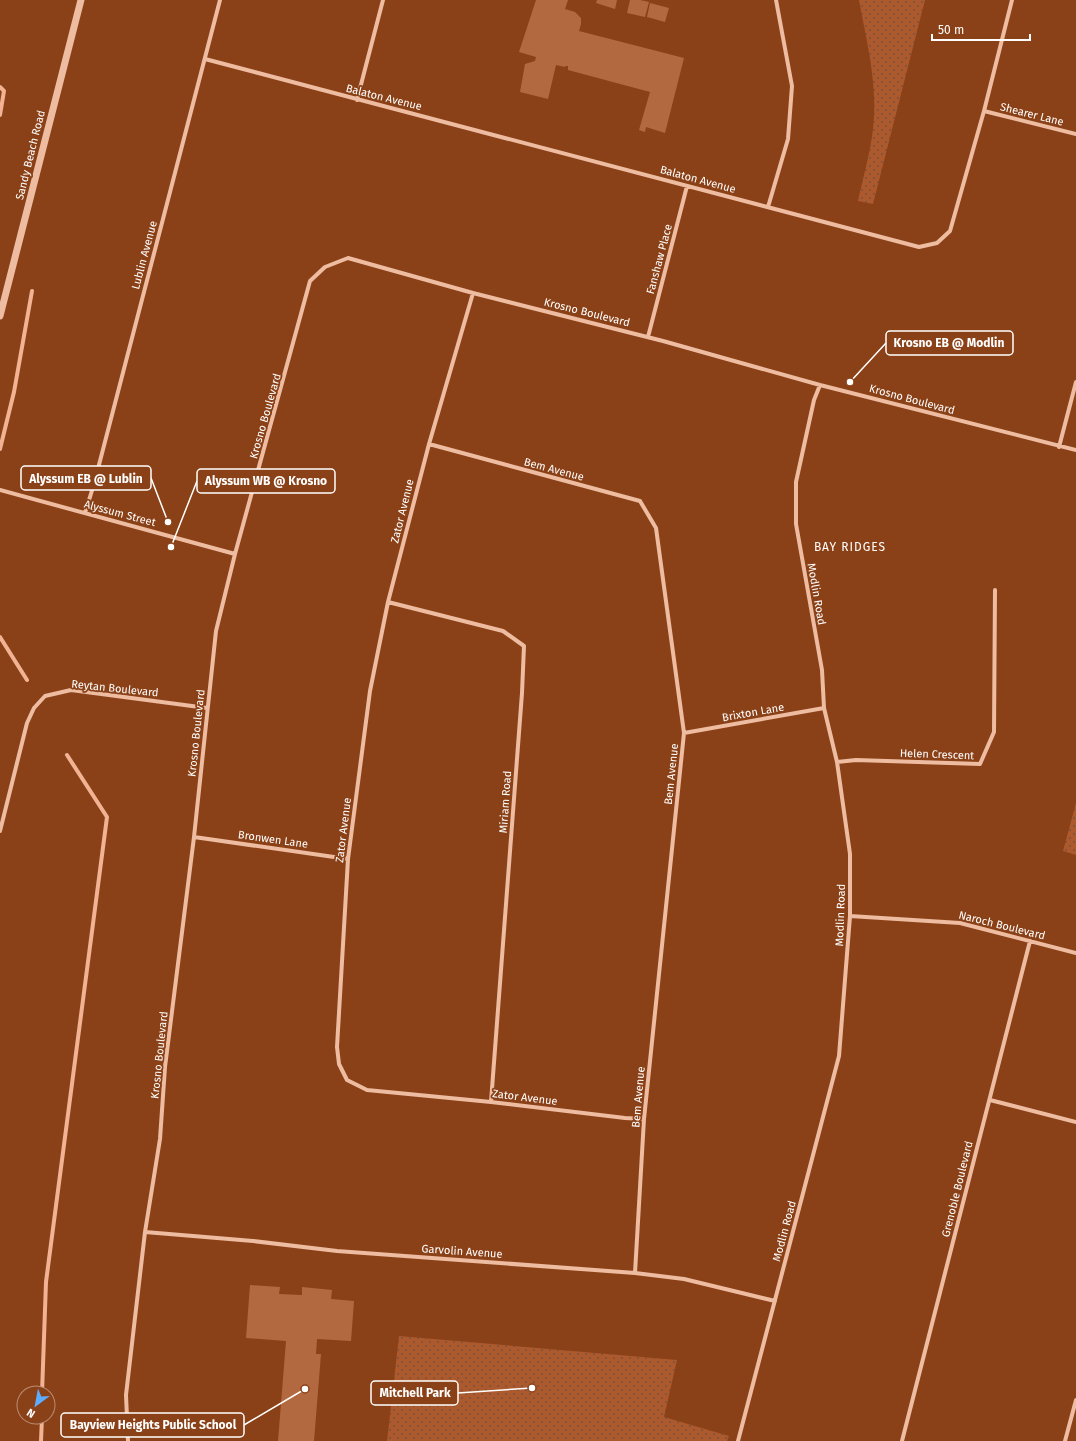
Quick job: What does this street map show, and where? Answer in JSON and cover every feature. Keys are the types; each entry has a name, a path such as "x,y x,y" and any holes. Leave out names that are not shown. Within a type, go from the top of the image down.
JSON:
{"street":[{"name":"Sandy Beach Road","path":"0,316 81,0"},
{"name":"Lublin Avenue","path":"85,514 220,0"},
{"path":"357,100 383,0"},
{"path":"768,207 788,139 792,86 776,0"},
{"name":"Balaton Avenue","path":"205,59 918,247 937,243 950,231 984,111 1012,0"},
{"name":"Shearer Lane","path":"984,111 1076,134"},
{"name":"Fanshaw Place","path":"648,337 687,186"},
{"name":"Krosno Boulevard","path":"128,1441 126,1395 145,1232 160,1139 165,1067 194,837 216,631 235,554 310,281 325,266 348,258 473,293 648,337 820,385 1059,447 1076,450"},
{"name":"Zator Avenue","path":"473,293 429,444 388,602 370,691 348,858 337,1047 339,1064 347,1080 367,1090 491,1102 625,1118 644,1118"},
{"path":"1059,447 1076,382"},
{"name":"Modlin Road","path":"738,1441 839,1056 850,916 850,854 836,762 824,708 822,670 796,524 796,482 814,400 820,385"},
{"name":"Bem Avenue","path":"429,444 640,501 656,528 684,733 644,1118 635,1272"},
{"name":"Alyssum Street","path":"0,490 235,554"},
{"name":"Helen Crescent","path":"836,762 856,760 980,764 994,732 995,590"},
{"name":"Miriam Road","path":"388,602 503,631 524,646 522,693 491,1102"},
{"name":"Reytan Boulevard","path":"0,831 28,723 34,708 45,696 71,690 208,708"},
{"name":"Brixton Lane","path":"684,733 824,708"},
{"name":"Bronwen Lane","path":"194,837 348,858"},
{"name":"Naroch Boulevard","path":"850,916 960,922 1076,953"},
{"name":"Grenoble Boulevard","path":"902,1441 1030,941"},
{"path":"990,1100 1076,1122"},
{"name":"Garvolin Avenue","path":"145,1232 253,1241 337,1252 635,1272 684,1279 774,1301"},
{"path":"1065,1441 1076,1400"}],"shaded area":[{"path":"859,0 925,0 873,204 858,201 872,137 874,116 870,58"},
{"path":"1076,803 1076,855 1063,851"},
{"path":"399,1336 677,1360 664,1417 729,1436 727,1441 387,1441"}],"building":[{"path":"536,0 568,0 565,9 575,12 581,18 579,31 684,58 665,133 646,127 645,132 639,130 650,92 568,70 568,66 565,67 556,65 548,99 520,92 525,64 535,61 536,57 519,52"},
{"path":"597,0 617,0 615,9 596,3"},
{"path":"630,0 649,2 645,17 627,13"},
{"path":"650,3 669,8 665,22 647,17"},
{"path":"250,1285 280,1287 279,1294 302,1295 302,1287 332,1290 331,1299 354,1301 351,1341 317,1339 316,1354 321,1354 314,1441 278,1441 286,1341 246,1338"}],"waterway":[{"path":"0,87 4,91 0,115"},
{"path":"0,449 14,392 32,291"},
{"path":"0,637 27,680"},
{"path":"42,1385 46,1282 107,817 67,755"},
{"path":"41,1441 42,1425"}],"place":[{"name":"Krosno EB @ Modlin","path":"850,382"},
{"name":"Alyssum EB @ Lublin","path":"168,522"},
{"name":"Alyssum WB @ Krosno","path":"171,547"},
{"name":"Mitchell Park","path":"532,1388"},
{"name":"Bayview Heights Public School","path":"305,1389"}],"district":[{"name":"BAY RIDGES","path":"850,547"}]}
